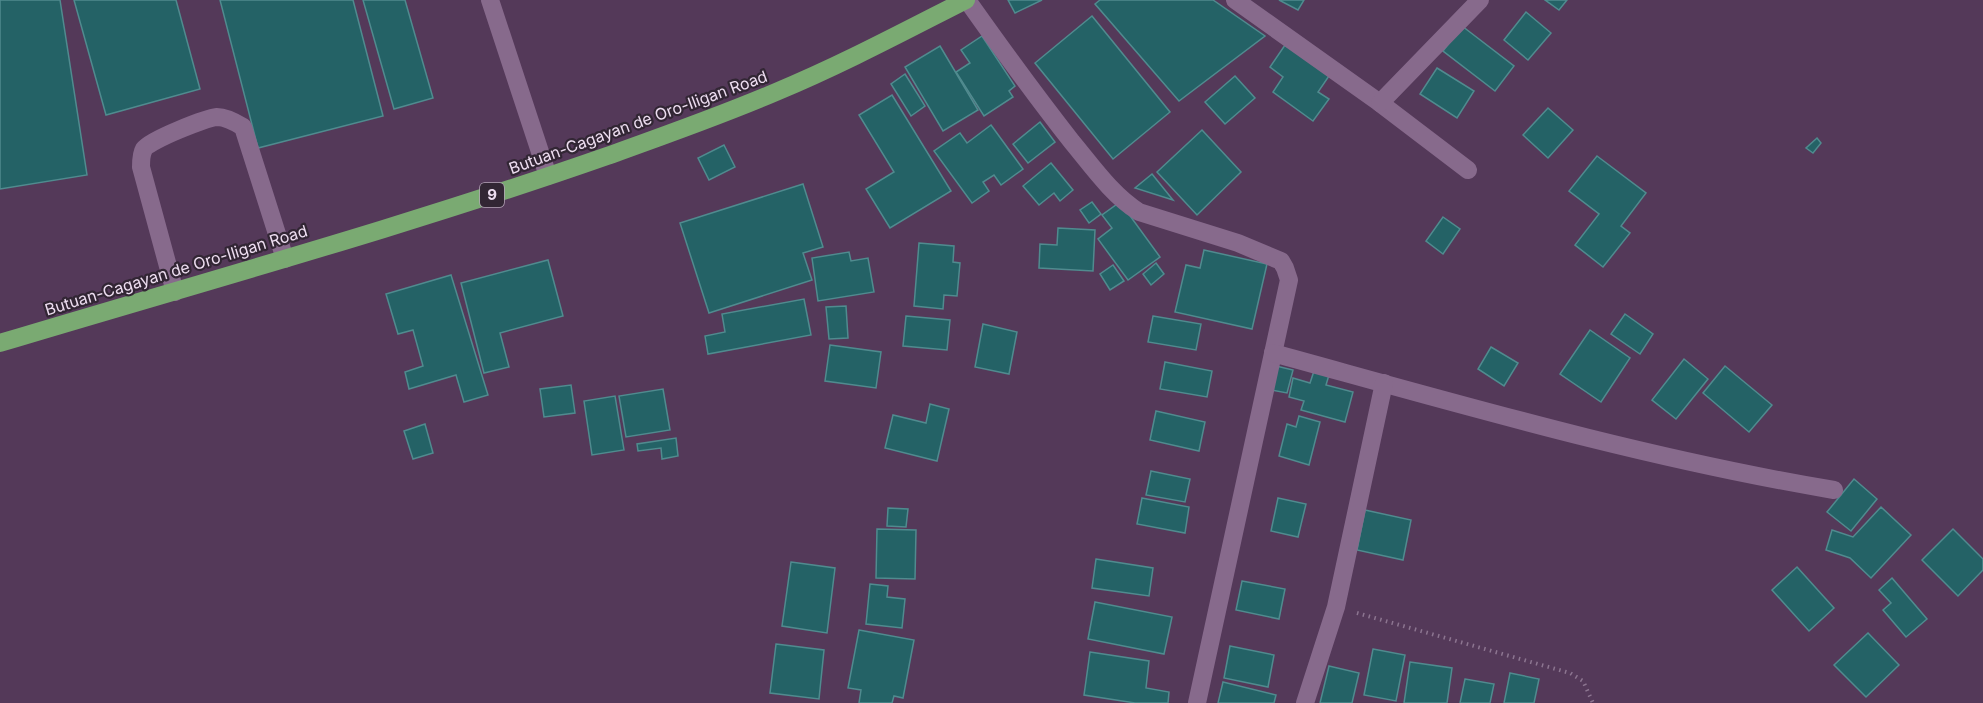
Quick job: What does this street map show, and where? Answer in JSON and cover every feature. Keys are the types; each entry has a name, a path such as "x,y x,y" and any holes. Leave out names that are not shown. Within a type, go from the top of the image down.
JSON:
{"highway":[{"name":"Butuan-Cagayan de Oro-Iligan Road","path":"0,343 285,259 548,176 668,134 776,92 866,51 967,0"}],"street":[{"path":"490,0 548,176"},
{"path":"967,0 1023,80 1097,173 1129,206 1139,212 1238,243 1281,261 1289,280 1197,703"},
{"path":"1235,0 1380,103 1468,170"},
{"path":"1380,103 1480,0"},
{"path":"176,292 141,167 142,155 145,147 162,136 216,117 231,120 243,127 285,259"},
{"path":"1273,353 1621,448 1764,479 1834,490"},
{"path":"1305,703 1336,607 1384,383"}],"path":[{"path":"1336,607 1570,673 1583,681 1593,703"}],"building":[{"path":"0,0 60,0 87,175 0,189"},
{"path":"74,0 176,0 200,89 106,115"},
{"path":"220,0 353,0 383,116 258,148"},
{"path":"363,0 405,0 433,98 394,109"},
{"path":"1008,0 1042,0 1015,13"},
{"path":"1100,0 1213,0 1265,36 1179,101 1095,4"},
{"path":"1279,0 1304,0 1298,10"},
{"path":"1545,0 1567,0 1559,10"},
{"path":"1526,12 1551,33 1528,60 1504,40"},
{"path":"1092,16 1170,112 1113,159 1035,63"},
{"path":"1462,26 1514,66 1495,91 1443,51"},
{"path":"982,36 1015,86 1009,91 1013,97 984,116 956,72 970,63 961,50"},
{"path":"1285,45 1329,76 1318,92 1329,99 1313,121 1273,92 1283,77 1270,67"},
{"path":"940,46 978,110 943,131 905,67"},
{"path":"1437,68 1474,91 1457,118 1420,94"},
{"path":"905,74 925,106 911,116 891,84"},
{"path":"1235,76 1255,98 1225,124 1205,102"},
{"path":"892,95 951,191 890,228 866,189 894,172 859,115"},
{"path":"1548,108 1573,130 1548,158 1523,135"},
{"path":"1040,122 1055,142 1028,163 1013,144"},
{"path":"991,125 1023,169 1001,185 994,175 983,182 989,191 972,203 934,151 960,133 967,143"},
{"path":"1202,130 1241,172 1197,215 1157,172"},
{"path":"1817,138 1821,143 1813,153 1806,148"},
{"path":"724,145 735,167 709,180 698,158"},
{"path":"1597,156 1646,193 1621,226 1630,233 1603,267 1575,245 1599,214 1569,191"},
{"path":"1051,163 1073,190 1060,201 1054,193 1039,205 1023,186"},
{"path":"1152,174 1173,200 1135,188"},
{"path":"803,184 823,247 803,253 812,280 709,313 680,223"},
{"path":"1092,202 1101,214 1089,223 1080,210"},
{"path":"1120,202 1160,257 1128,280 1098,239 1112,228 1102,215"},
{"path":"1443,217 1460,229 1443,254 1426,241"},
{"path":"1058,228 1095,230 1093,271 1039,268 1040,244 1057,245"},
{"path":"919,243 954,246 953,262 960,263 957,296 944,295 943,309 914,306"},
{"path":"1204,250 1267,264 1252,329 1175,312 1186,265 1200,268"},
{"path":"849,252 851,261 868,258 874,292 818,301 812,258"},
{"path":"548,260 563,316 500,333 509,367 484,373 461,283"},
{"path":"1156,263 1164,274 1151,285 1143,274"},
{"path":"1113,265 1124,281 1110,290 1100,274"},
{"path":"451,275 488,395 464,402 456,375 409,389 405,372 423,366 413,330 398,334 386,294"},
{"path":"804,299 811,335 708,354 705,336 725,332 722,314"},
{"path":"846,306 848,338 829,339 826,307"},
{"path":"1625,314 1653,334 1640,354 1611,334"},
{"path":"906,316 950,320 947,350 903,346"},
{"path":"1153,316 1201,324 1196,350 1148,342"},
{"path":"983,324 1017,332 1009,374 975,367"},
{"path":"1590,330 1630,358 1601,402 1560,374"},
{"path":"830,345 881,352 876,388 825,381"},
{"path":"1491,347 1518,363 1504,386 1478,369"},
{"path":"1684,359 1708,379 1676,419 1652,400"},
{"path":"1165,362 1212,371 1207,397 1160,389"},
{"path":"1272,365 1293,370 1287,393 1266,389"},
{"path":"1725,366 1772,405 1749,432 1703,393"},
{"path":"1314,371 1329,375 1326,385 1353,392 1345,422 1301,410 1304,401 1289,397 1293,378 1310,383"},
{"path":"571,385 575,413 544,417 540,389"},
{"path":"663,389 670,430 626,437 619,396"},
{"path":"615,396 624,450 592,455 584,401"},
{"path":"930,404 949,409 937,461 885,448 893,415 926,423"},
{"path":"1156,411 1205,422 1199,451 1150,440"},
{"path":"1299,416 1320,422 1309,465 1279,456 1287,424 1296,427"},
{"path":"425,424 433,453 413,459 404,431"},
{"path":"676,438 678,456 662,459 661,448 638,451 637,444"},
{"path":"1151,471 1190,479 1185,502 1146,495"},
{"path":"1854,479 1877,499 1851,531 1827,512"},
{"path":"1142,498 1189,507 1185,533 1137,524"},
{"path":"1278,498 1306,504 1298,537 1271,531"},
{"path":"1881,507 1911,535 1871,578 1850,558 1826,550 1832,530 1853,537"},
{"path":"888,508 908,509 906,527 887,526"},
{"path":"1365,510 1411,520 1403,560 1357,550"},
{"path":"877,529 916,530 915,579 876,578"},
{"path":"1953,529 1983,559 1983,570 1958,596 1922,560"},
{"path":"1096,559 1153,568 1149,596 1092,588"},
{"path":"791,562 835,568 827,633 782,626"},
{"path":"1797,567 1834,608 1809,631 1772,590"},
{"path":"1892,578 1927,619 1906,637 1883,610 1891,603 1879,590"},
{"path":"1242,581 1285,589 1279,619 1236,610"},
{"path":"870,584 888,586 887,597 905,599 902,628 866,624"},
{"path":"1095,602 1172,617 1164,654 1088,639"},
{"path":"859,630 914,640 903,698 894,696 892,703 859,703 861,690 848,688"},
{"path":"1868,633 1899,665 1866,697 1834,665"},
{"path":"776,644 824,650 819,699 770,693"},
{"path":"1230,646 1274,655 1268,687 1224,678"},
{"path":"1373,649 1405,655 1396,701 1364,695"},
{"path":"1090,652 1149,661 1146,688 1169,692 1168,703 1135,703 1084,695"},
{"path":"1410,662 1452,668 1447,703 1404,703"},
{"path":"1329,666 1359,673 1352,703 1320,703"},
{"path":"1510,673 1539,679 1534,703 1504,703"},
{"path":"1465,679 1494,684 1490,703 1460,703"},
{"path":"1223,682 1276,695 1274,703 1218,703"}]}
